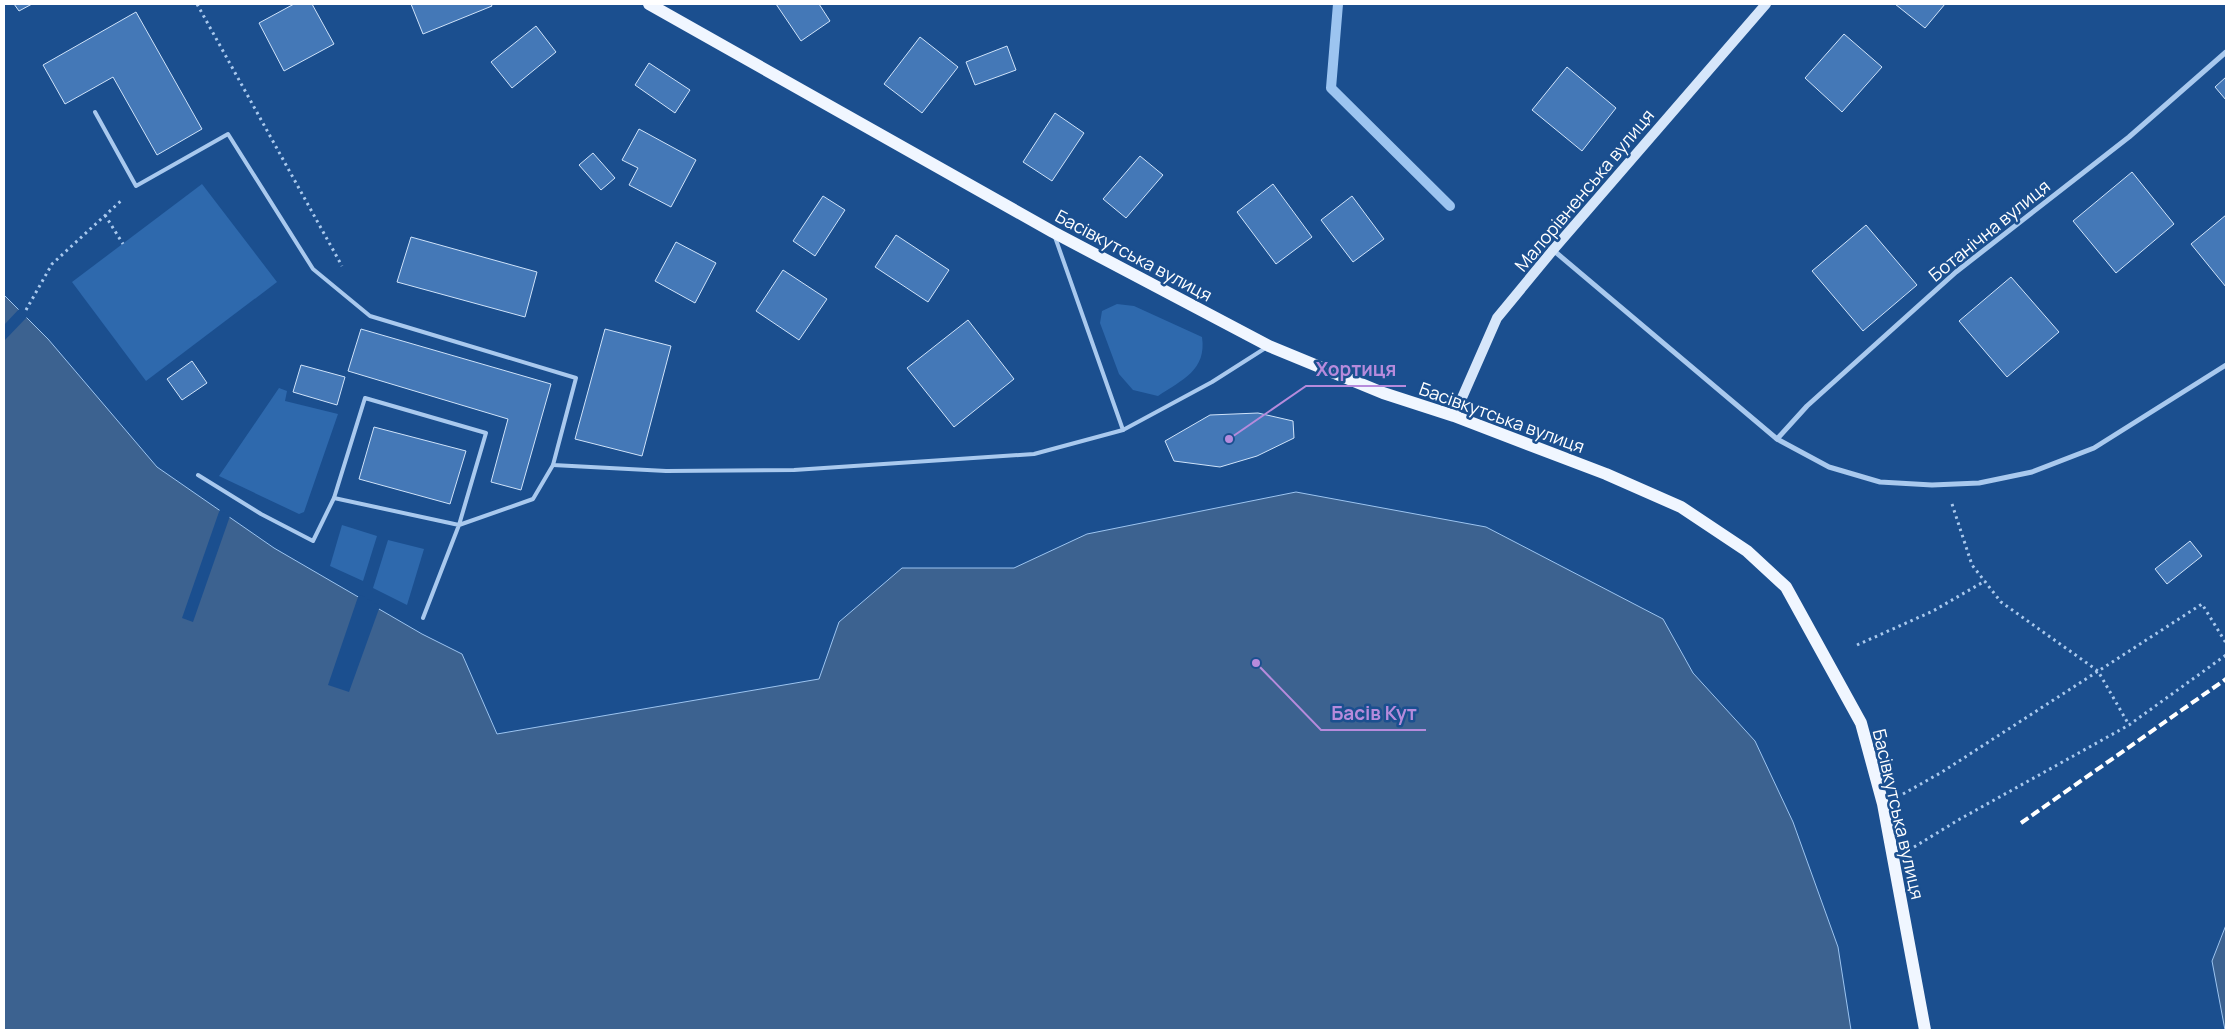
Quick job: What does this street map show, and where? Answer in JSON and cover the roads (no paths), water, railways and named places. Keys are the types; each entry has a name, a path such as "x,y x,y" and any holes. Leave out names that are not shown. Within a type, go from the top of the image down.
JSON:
{"main road":[{"name":"Басівкутська вулиця","path":"649,4 1053,232 1269,346 1383,393 1454,416 1606,474 1681,507 1747,551 1786,587 1861,723 1883,804 1926,1030"}],"street":[{"name":"Малорівненська вулиця","path":"1454,416 1497,318 1553,250 1766,4"},
{"name":"Ботанічна вулиця","path":"1777,439 1807,406 1956,272 2129,137 2226,52"},
{"path":"1553,250 1777,439 1829,467 1880,482 1946,484 1979,482 2032,472 2094,448 2226,365"}],"lane":[{"path":"95,112 136,186 228,134 312,270 370,316 576,378 553,465 533,499 459,526 334,498"},
{"path":"1053,232 1123,430"},
{"path":"553,465 666,471 794,470 1034,454 1123,430 1212,382 1269,346"},
{"path":"198,475 261,514 313,541 334,498 365,398 486,432 459,526 423,618"}],"waterway":[{"path":"1338,4 1331,88 1450,206"}],"railway":[{"path":"2021,823 2226,679"}],"place":[{"name":"Хортиця","path":"1229,439"},
{"name":"Басів Кут","path":"1256,663"}]}
